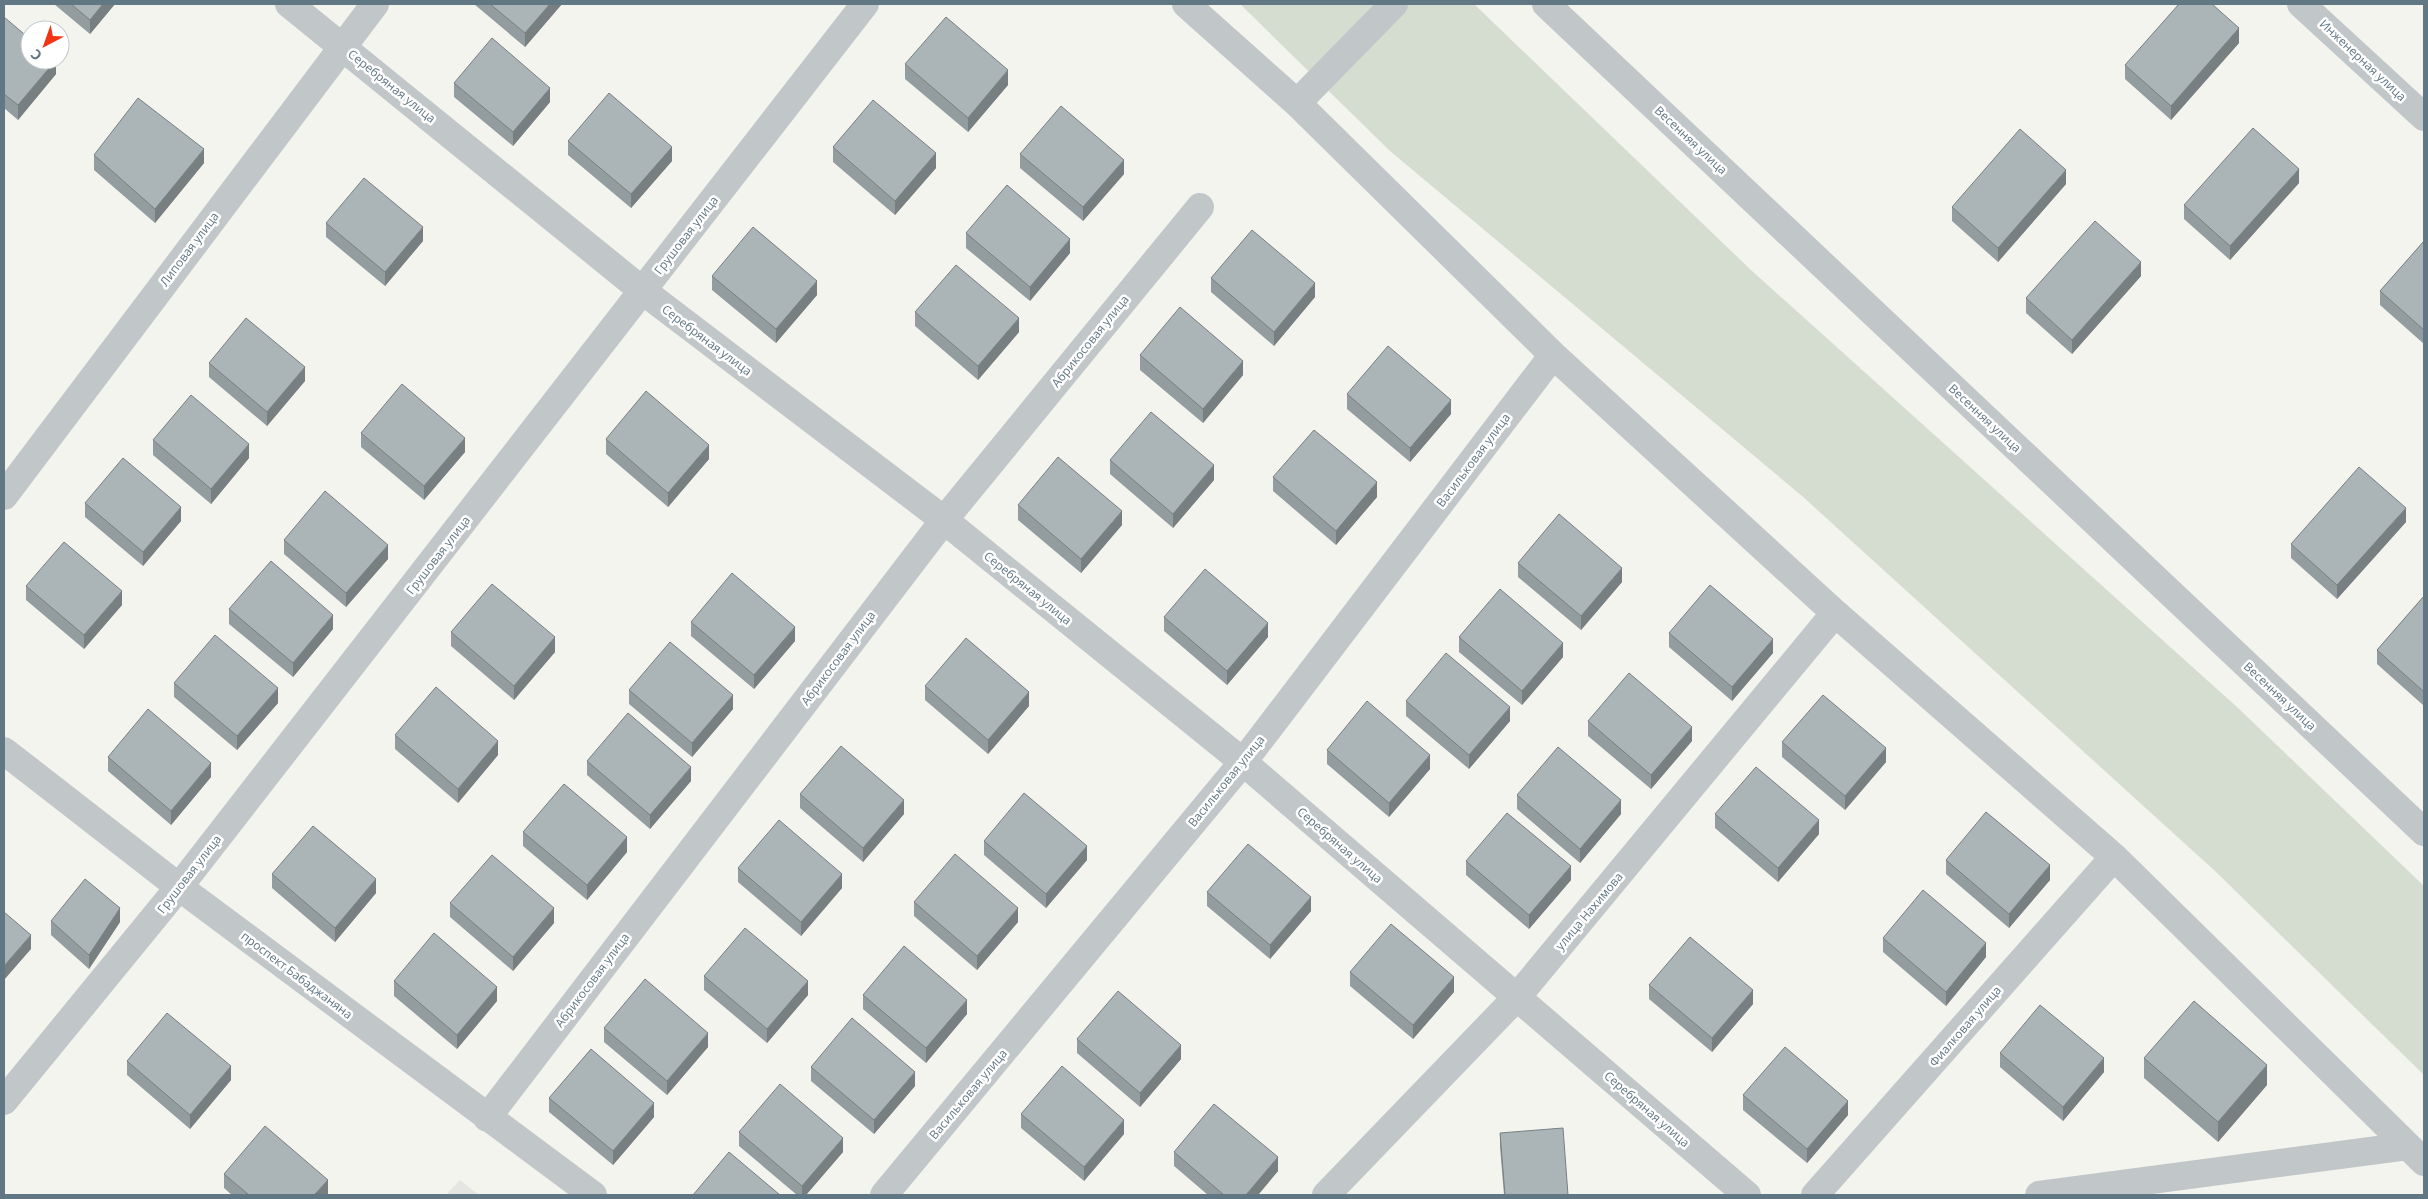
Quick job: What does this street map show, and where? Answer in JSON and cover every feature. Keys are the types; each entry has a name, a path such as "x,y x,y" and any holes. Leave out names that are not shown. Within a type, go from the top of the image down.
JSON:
{"street":[{"name":"Серебряная улица","path":"290,4 643,291 944,520 1243,762 1747,1195"},
{"name":"Липовая улица","path":"4,496 342,45 375,4"},
{"name":"Грушовая улица","path":"4,1101 179,887 866,4"},
{"path":"1186,4 1297,103 1552,355 1835,613 2114,857 2416,1154"},
{"path":"1297,103 1394,4"},
{"name":"Весенняя улица","path":"1546,4 2424,832"},
{"name":"Инженерная улица","path":"2301,4 2424,117"},
{"name":"Абрикосовая улица","path":"486,1118 944,520 1200,207"},
{"name":"Васильковая улица","path":"884,1195 1243,762 1552,355"},
{"name":"улица Нахимова","path":"1326,1195 1517,997 1835,613"},
{"name":"проспект Бабаджаняна","path":"4,751 179,887 486,1118 593,1195"},
{"name":"Фиалковая улица","path":"1815,1195 2114,857"},
{"path":"2039,1195 2416,1154"}],"shaded area":[{"path":"1240,4 1474,4 1752,271 2237,707 2424,886 2424,1075 2215,871 1802,496 1390,151"},
{"path":"460,1180 479,1195 446,1195"}],"building":[{"path":"71,4 103,4 90,20"},
{"path":"490,4 550,4 525,33"},
{"path":"2179,4 2212,4 2239,28 2171,106 2125,65"},
{"path":"4,17 20,31 20,70 48,70 18,105 4,94"},
{"path":"946,17 1008,70 968,118 905,64"},
{"path":"492,38 550,88 513,132 454,83"},
{"path":"609,93 672,147 631,194 568,141"},
{"path":"138,98 204,149 155,209 94,155"},
{"path":"873,100 936,153 895,201 833,147"},
{"path":"1061,106 1124,160 1083,207 1020,154"},
{"path":"2253,128 2299,169 2230,246 2184,205"},
{"path":"2020,129 2066,170 1998,248 1952,207"},
{"path":"364,178 423,227 385,272 326,223"},
{"path":"1007,185 1070,239 1030,287 966,233"},
{"path":"2095,221 2141,262 2072,340 2026,298"},
{"path":"753,227 817,281 776,329 712,276"},
{"path":"1252,230 1315,283 1274,332 1211,278"},
{"path":"2424,241 2424,330 2380,291"},
{"path":"956,265 1019,318 978,366 915,312"},
{"path":"1180,307 1243,361 1203,409 1140,355"},
{"path":"246,318 305,367 267,412 209,363"},
{"path":"1388,346 1451,400 1410,448 1347,394"},
{"path":"402,384 465,438 424,486 361,433"},
{"path":"646,391 709,445 668,493 606,439"},
{"path":"191,395 249,444 211,489 153,440"},
{"path":"1151,412 1214,465 1173,514 1110,460"},
{"path":"1314,430 1377,482 1336,531 1273,477"},
{"path":"1058,457 1122,511 1081,559 1018,505"},
{"path":"123,458 181,507 143,552 85,503"},
{"path":"2359,467 2406,508 2337,585 2291,544"},
{"path":"325,491 388,545 346,593 284,540"},
{"path":"1559,514 1622,568 1581,616 1518,563"},
{"path":"64,542 122,591 84,635 26,586"},
{"path":"271,561 333,615 293,663 229,609"},
{"path":"1205,569 1268,623 1227,671 1164,617"},
{"path":"732,573 795,627 754,675 691,622"},
{"path":"492,584 555,637 514,686 451,632"},
{"path":"1710,585 1773,639 1732,687 1669,633"},
{"path":"1500,589 1563,643 1522,691 1459,637"},
{"path":"2424,596 2424,690 2423,691 2377,650"},
{"path":"215,635 278,688 237,736 174,683"},
{"path":"966,638 1029,692 988,740 925,686"},
{"path":"670,642 733,695 692,743 629,690"},
{"path":"1446,653 1510,707 1469,755 1406,701"},
{"path":"1629,673 1692,727 1651,775 1588,721"},
{"path":"436,687 498,741 458,789 395,735"},
{"path":"1823,695 1886,748 1845,796 1782,742"},
{"path":"1367,701 1430,755 1389,803 1327,750"},
{"path":"148,709 211,763 171,811 108,757"},
{"path":"628,713 691,767 650,815 587,761"},
{"path":"841,746 904,800 863,848 800,794"},
{"path":"1558,747 1621,800 1580,849 1517,795"},
{"path":"1756,767 1819,820 1778,868 1715,814"},
{"path":"564,784 627,837 587,885 523,832"},
{"path":"1024,793 1087,846 1046,894 984,841"},
{"path":"1986,812 2050,865 2009,914 1946,860"},
{"path":"1507,813 1571,866 1529,915 1466,861"},
{"path":"779,820 842,874 801,922 738,868"},
{"path":"313,826 376,879 335,928 272,874"},
{"path":"1248,844 1311,897 1270,945 1207,892"},
{"path":"955,854 1018,908 977,956 914,902"},
{"path":"492,855 554,908 513,957 450,903"},
{"path":"85,879 120,908 89,955 51,921"},
{"path":"1923,890 1986,943 1946,992 1883,938"},
{"path":"4,912 31,935 4,966"},
{"path":"1391,924 1454,977 1413,1025 1350,972"},
{"path":"745,928 808,981 767,1029 704,976"},
{"path":"434,933 497,987 457,1035 394,981"},
{"path":"1690,937 1753,990 1712,1038 1649,985"},
{"path":"904,946 967,1000 926,1048 863,995"},
{"path":"645,979 708,1033 667,1081 604,1028"},
{"path":"1118,991 1181,1045 1140,1093 1077,1039"},
{"path":"2194,1001 2267,1065 2218,1122 2144,1058"},
{"path":"2040,1005 2104,1058 2063,1107 2000,1053"},
{"path":"167,1013 231,1066 190,1115 127,1061"},
{"path":"852,1018 915,1072 874,1120 811,1067"},
{"path":"1785,1047 1848,1101 1807,1149 1743,1095"},
{"path":"591,1049 654,1103 613,1151 549,1098"},
{"path":"1062,1066 1124,1120 1084,1167 1021,1114"},
{"path":"780,1084 843,1138 802,1186 739,1132"},
{"path":"1214,1104 1278,1157 1246,1195 1224,1195 1174,1152"},
{"path":"265,1126 328,1180 314,1195 249,1195 224,1174"},
{"path":"1563,1128 1568,1195 1505,1195 1500,1133"},
{"path":"729,1152 780,1195 693,1195"}]}
